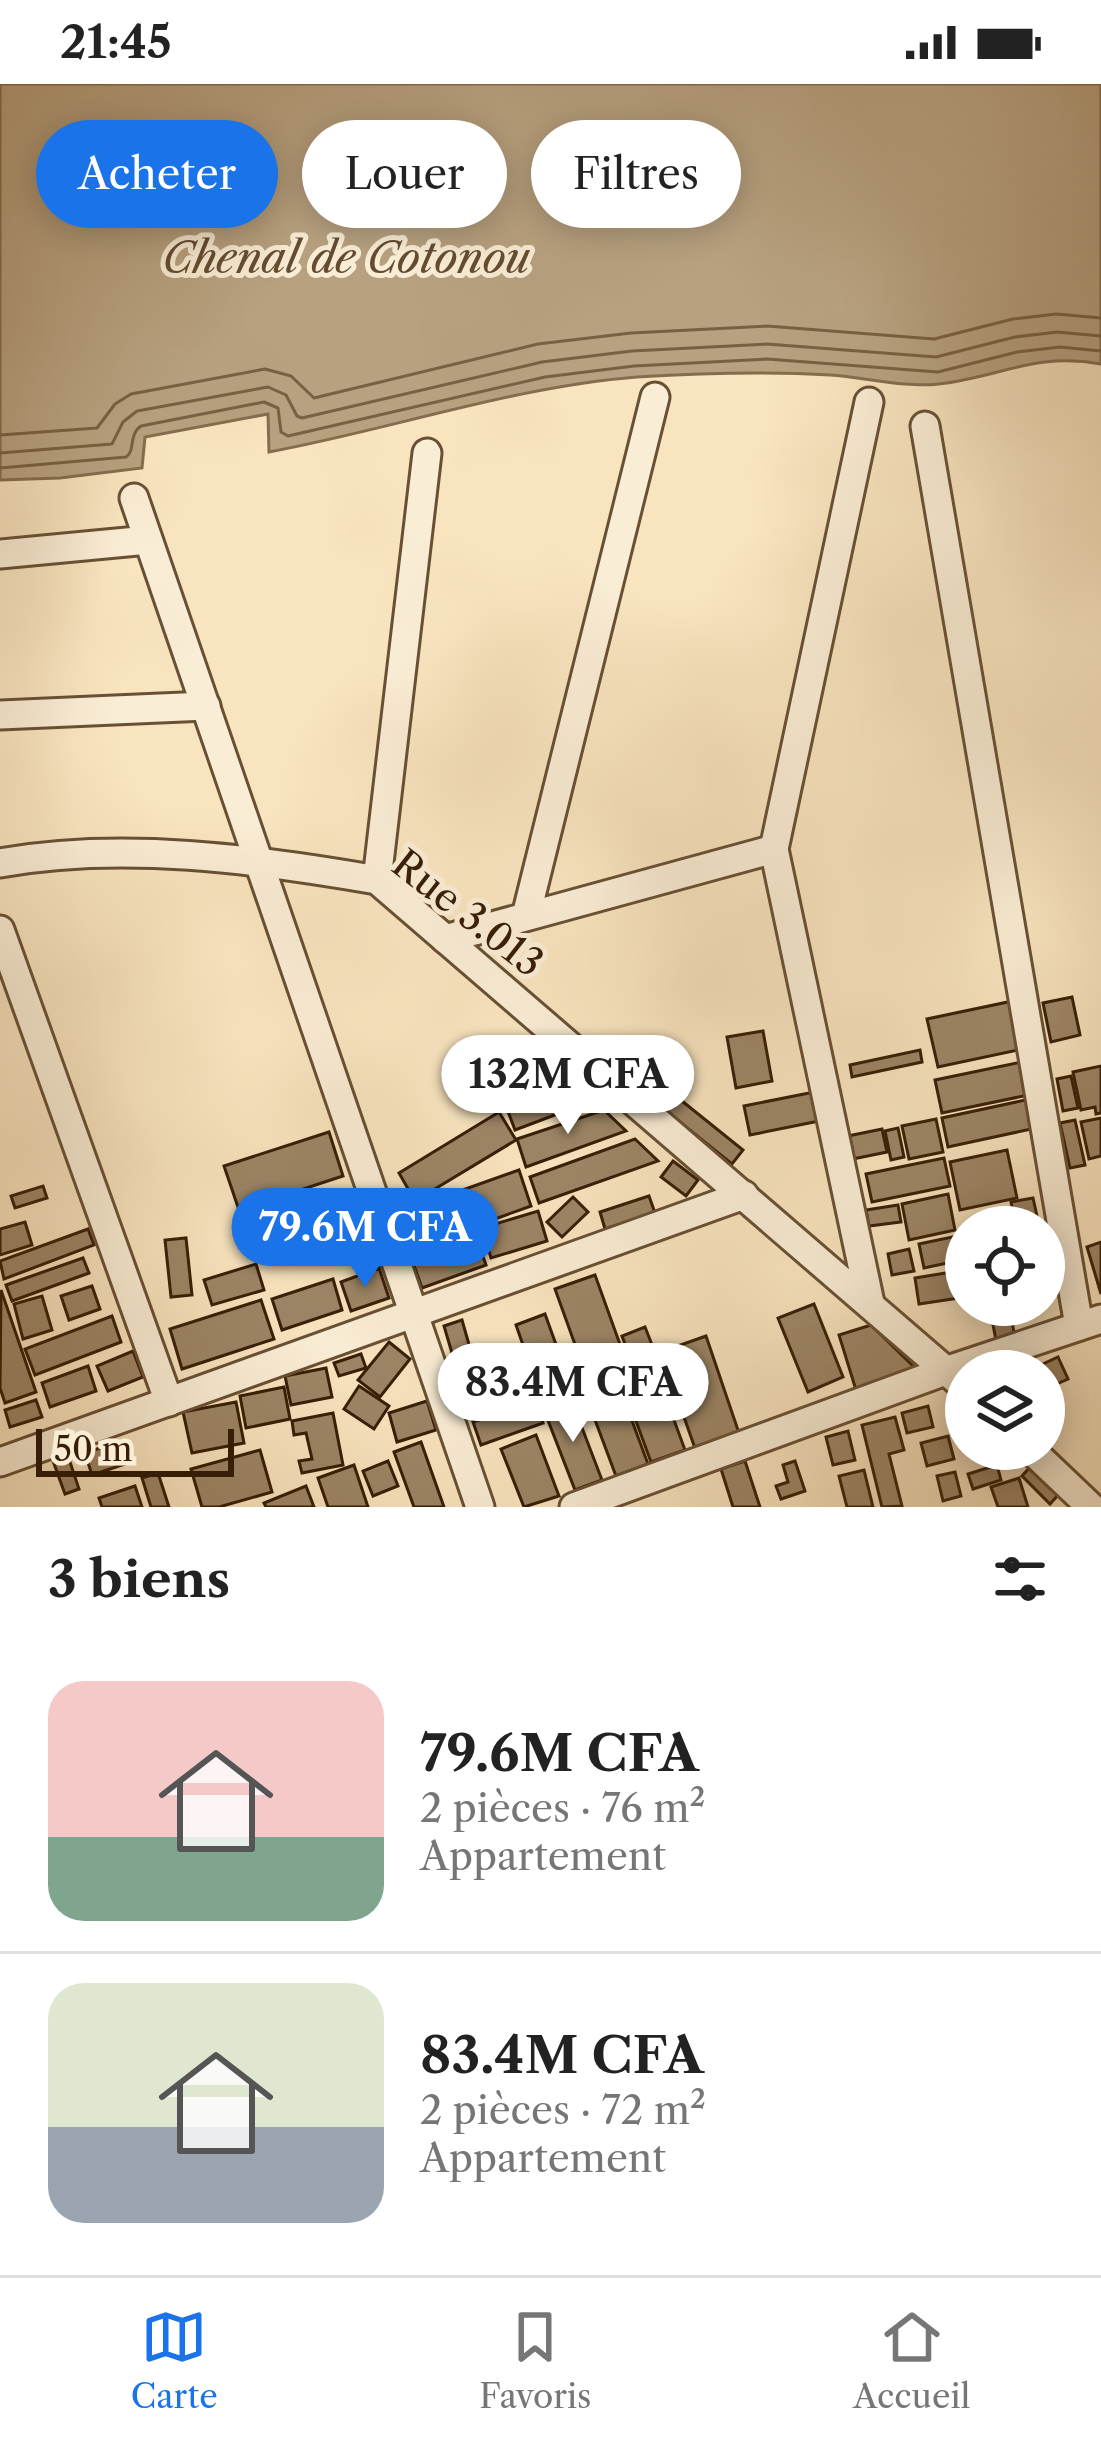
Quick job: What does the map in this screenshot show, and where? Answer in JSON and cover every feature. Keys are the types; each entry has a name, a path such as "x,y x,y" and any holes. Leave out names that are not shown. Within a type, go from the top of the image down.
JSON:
{"street":[{"path":"526,916 655,397"},
{"path":"869,402 775,850 870,1304"},
{"path":"925,425 1090,1323 1026,1350"},
{"path":"377,880 427,453"},
{"path":"134,498 480,1507"},
{"path":"0,554 148,540"},
{"path":"0,715 206,706"},
{"path":"446,939 775,850"},
{"name":"Rue 3.013","path":"0,863 124,856 259,860 377,880 945,1369"},
{"path":"0,930 170,1402"},
{"path":"0,1462 744,1195"},
{"path":"574,1507 945,1383"},
{"path":"1052,1470 1090,1507"}],"water":[{"name":"Chenal de Cotonou","path":"0,84 1101,84 1101,364 1037,363 925,385 782,373 637,377 498,399 269,452 268,414 145,437 142,468 0,480"}],"building":[{"path":"1072,997 1080,1035 1051,1042 1043,1003"},
{"path":"1022,999 1032,1047 938,1067 927,1019"},
{"path":"763,1031 772,1081 736,1088 727,1037"},
{"path":"920,1050 922,1062 852,1077 850,1065"},
{"path":"1026,1061 1033,1094 942,1113 935,1080"},
{"path":"1101,1066 1101,1113 1096,1114 1095,1107 1081,1110 1073,1072"},
{"path":"559,1071 592,1101 515,1130 501,1093"},
{"path":"1071,1076 1078,1108 1063,1111 1057,1079"},
{"path":"814,1092 819,1121 750,1135 744,1106"},
{"path":"677,1097 743,1150 732,1164 666,1111"},
{"path":"1030,1099 1036,1128 948,1147 942,1118"},
{"path":"604,1110 626,1131 526,1167 517,1139"},
{"path":"499,1112 516,1140 415,1201 399,1173"},
{"path":"1101,1118 1101,1156 1089,1159 1081,1122"},
{"path":"936,1119 943,1152 909,1159 902,1126"},
{"path":"1075,1120 1085,1165 1070,1168 1060,1123"},
{"path":"898,1128 904,1157 891,1160 885,1131"},
{"path":"882,1129 887,1152 853,1159 848,1136"},
{"path":"329,1132 343,1176 239,1210 224,1166"},
{"path":"635,1139 658,1161 539,1203 530,1177"},
{"path":"1007,1150 1017,1198 959,1206 950,1162"},
{"path":"944,1158 950,1186 872,1202 866,1174"},
{"path":"673,1161 698,1180 686,1196 661,1177"},
{"path":"519,1170 531,1206 414,1248 401,1212"},
{"path":"43,1186 47,1198 15,1208 11,1196"},
{"path":"350,1191 368,1248 331,1261 312,1203"},
{"path":"948,1194 945,1232 909,1240 902,1204"},
{"path":"649,1196 655,1213 605,1229 600,1212"},
{"path":"573,1197 588,1212 562,1237 547,1222"},
{"path":"1033,1198 1035,1206 1012,1206 1011,1202"},
{"path":"898,1205 901,1222 869,1226 866,1210"},
{"path":"306,1206 322,1255 298,1263 283,1214"},
{"path":"538,1211 547,1241 491,1258 482,1228"},
{"path":"25,1222 32,1245 0,1255 0,1229"},
{"path":"88,1229 94,1245 4,1279 0,1261"},
{"path":"475,1234 486,1265 422,1288 411,1257"},
{"path":"186,1238 192,1295 171,1297 165,1240"},
{"path":"945,1239 945,1264 924,1268 919,1244"},
{"path":"1101,1242 1101,1294 1087,1247"},
{"path":"909,1249 914,1271 892,1275 888,1254"},
{"path":"83,1258 89,1273 12,1301 6,1285"},
{"path":"256,1264 264,1290 212,1305 204,1280"},
{"path":"379,1268 389,1298 351,1311 341,1282"},
{"path":"945,1273 945,1300 919,1304 915,1278"},
{"path":"595,1275 626,1361 586,1375 555,1289"},
{"path":"333,1279 342,1310 282,1330 272,1299"},
{"path":"92,1286 100,1309 69,1320 61,1296"},
{"path":"1,1290 36,1392 5,1403 0,1388"},
{"path":"42,1296 52,1330 23,1339 14,1304"},
{"path":"261,1300 274,1339 182,1369 170,1329"},
{"path":"814,1304 843,1377 808,1392 778,1318"},
{"path":"545,1314 571,1386 541,1397 516,1325"},
{"path":"112,1316 121,1342 35,1375 25,1349"},
{"path":"462,1320 472,1355 454,1360 444,1326"},
{"path":"871,1325 915,1368 856,1390 839,1335"},
{"path":"993,1326 1013,1326 1015,1336 996,1340"},
{"path":"645,1327 654,1350 631,1360 622,1336"},
{"path":"706,1336 740,1436 696,1451 661,1352"},
{"path":"389,1342 410,1359 380,1397 358,1380"},
{"path":"133,1351 143,1377 108,1391 97,1366"},
{"path":"361,1354 366,1368 339,1376 334,1363"},
{"path":"652,1360 685,1450 651,1462 618,1372"},
{"path":"517,1362 529,1397 471,1416 460,1381"},
{"path":"88,1366 96,1391 50,1407 42,1383"},
{"path":"326,1368 332,1397 291,1405 285,1376"},
{"path":"614,1372 648,1464 616,1476 582,1385"},
{"path":"359,1386 389,1406 374,1429 344,1409"},
{"path":"284,1387 290,1419 246,1428 240,1396"},
{"path":"535,1399 543,1423 481,1445 473,1422"},
{"path":"571,1399 602,1480 575,1490 544,1410"},
{"path":"36,1400 42,1417 10,1427 5,1410"},
{"path":"427,1401 436,1430 397,1442 389,1413"},
{"path":"236,1402 244,1443 192,1453 183,1412"},
{"path":"928,1406 933,1427 907,1433 902,1413"},
{"path":"333,1413 343,1465 302,1473 299,1461 312,1459 306,1433 294,1435 292,1421"},
{"path":"895,1417 904,1450 889,1454 902,1506 882,1507 862,1425"},
{"path":"848,1431 855,1460 833,1465 826,1437"},
{"path":"536,1435 559,1496 524,1507 501,1449"},
{"path":"945,1437 945,1461 927,1466 921,1443"},
{"path":"118,1442 125,1464 92,1475 85,1453"},
{"path":"421,1442 444,1507 414,1507 394,1452"},
{"path":"260,1450 272,1492 202,1507 191,1469"},
{"path":"68,1456 79,1489 65,1494 53,1461"},
{"path":"388,1461 398,1486 373,1496 363,1471"},
{"path":"745,1461 760,1507 733,1507 721,1469"},
{"path":"795,1461 805,1491 781,1499 776,1486 788,1482 783,1465"},
{"path":"354,1465 368,1507 328,1507 318,1478"},
{"path":"864,1470 873,1507 847,1507 839,1476"},
{"path":"998,1470 1001,1480 973,1489 968,1474"},
{"path":"1035,1470 1059,1494 1050,1504 1022,1476"},
{"path":"955,1472 961,1496 943,1501 937,1476"},
{"path":"158,1473 169,1507 151,1507 142,1478"},
{"path":"1019,1478 1028,1507 998,1507 991,1487"},
{"path":"135,1486 142,1507 102,1507 99,1498"},
{"path":"306,1486 314,1507 266,1507 264,1503"}]}
